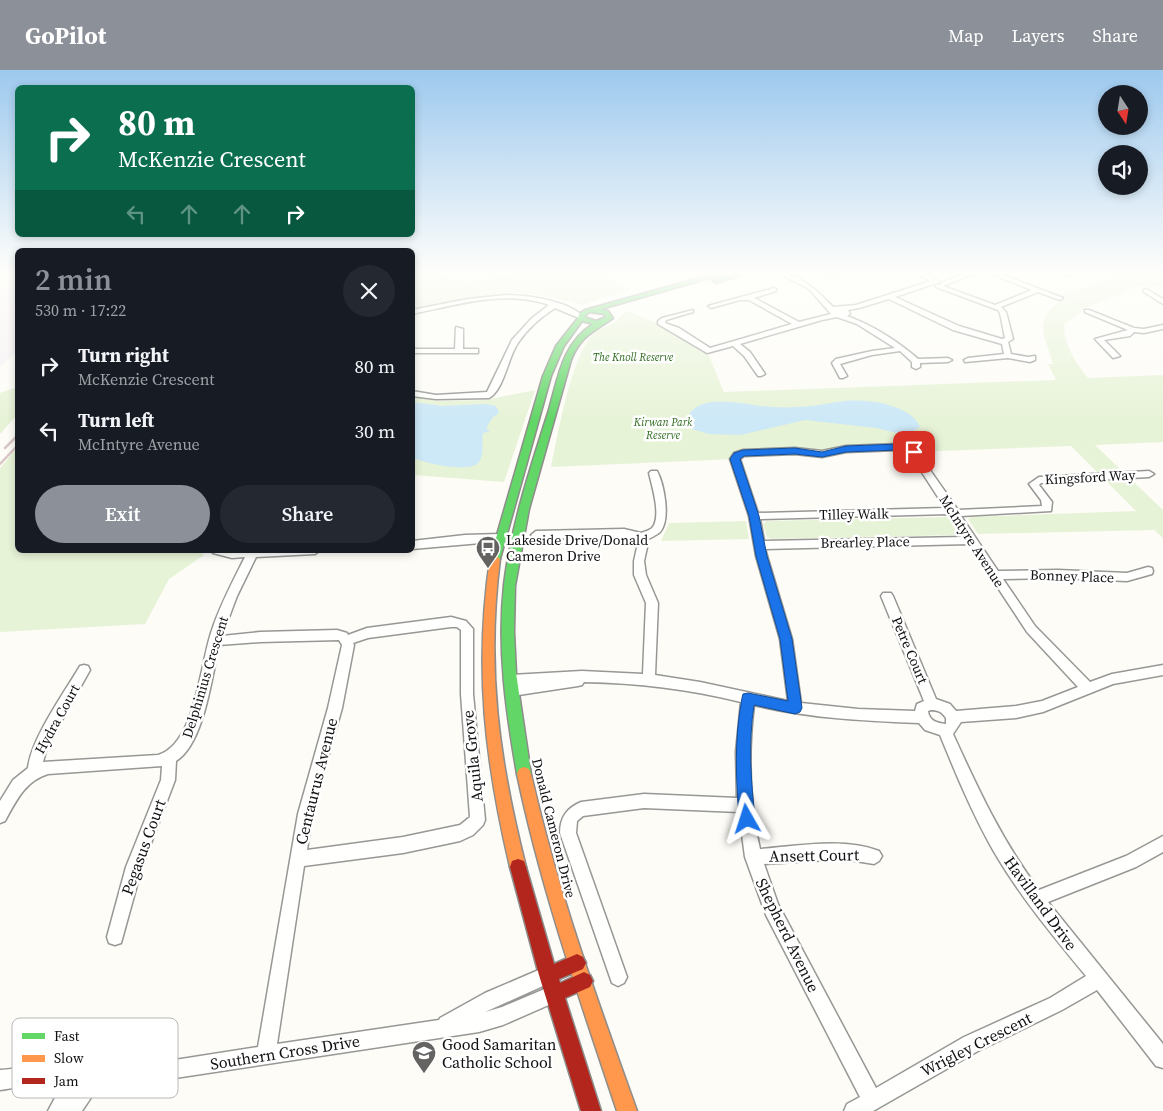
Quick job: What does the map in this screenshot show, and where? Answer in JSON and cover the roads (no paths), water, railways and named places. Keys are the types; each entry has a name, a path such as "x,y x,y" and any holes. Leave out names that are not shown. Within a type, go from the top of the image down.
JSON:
{"street":[{"path":"415,393 450,397 486,396 490,394 507,356 521,333 533,322"},
{"path":"578,322 557,349 499,542 489,606 486,647 493,748 513,852 548,975 591,1111"},
{"path":"585,322 600,323"},
{"name":"Donald Cameron Drive","path":"604,322 584,332 570,352 517,543 509,598 508,639 517,737 527,794 552,886 627,1111"},
{"path":"661,322 662,324 676,330 710,351 809,322"},
{"path":"792,322 798,325"},
{"path":"857,322 892,341 916,365 948,360"},
{"path":"942,322 956,328 1002,341 1005,344 1008,356"},
{"path":"1002,341 1009,338 1005,322"},
{"path":"1114,322 1133,330 1163,327"},
{"path":"459,329 459,351"},
{"path":"1152,329 1163,334"},
{"path":"1116,356 1099,339 1127,334 1133,330"},
{"path":"734,344 747,354 761,374"},
{"path":"843,376 836,366 836,363 839,361 872,353 901,349"},
{"path":"415,351 475,351"},
{"path":"968,360 1008,356 1030,360 1032,358"},
{"name":"McIntyre Avenue","path":"795,708 786,639 759,545 754,516 735,459 737,455 743,453 795,451 822,454 846,449 899,447 914,452 1031,629 1086,688"},
{"path":"641,538 656,530 661,518 654,473"},
{"name":"Kingsford Way","path":"954,512 1046,509 1048,505 1034,484 1039,480 1149,474"},
{"name":"Tilley Walk","path":"754,516 954,512"},
{"path":"536,535 624,533 637,535 641,538 643,543 639,561 640,575 652,603 649,680"},
{"name":"Brearley Place","path":"759,545 972,540"},
{"path":"415,546 432,544 460,547 499,542 517,543"},
{"path":"228,553 253,553"},
{"name":"Delphinius Crescent","path":"168,758 178,752 184,743 196,715 215,641 238,582 253,553"},
{"name":"Bonney Place","path":"995,575 1058,574 1127,577 1148,571"},
{"name":"Petre Court","path":"887,596 932,704"},
{"name":"Aquila Grove","path":"298,860 374,850 451,835 468,830 478,820 467,694 467,634 464,625 450,622 367,633 347,640"},
{"path":"215,641 260,637 337,635 347,640"},
{"name":"Centaurus Avenue","path":"266,1055 312,786 340,685 348,645 347,640"},
{"name":"Hydra Court","path":"36,770 36,758 41,745 84,670"},
{"path":"488,689 595,678 649,680 702,688 795,708 854,714 922,717 933,728 1043,706 1112,679 1163,670"},
{"name":"Shepherd Avenue","path":"748,698 743,730 742,765 745,805 753,856 761,883 772,909 872,1101"},
{"path":"922,717 922,708 932,704 943,707 949,724"},
{"name":"Havilland Drive","path":"949,724 994,836 1036,899 1163,1059"},
{"path":"0,816 17,786 25,777 36,770 168,758"},
{"name":"Pegasus Court","path":"115,937 134,867 168,780 168,758"},
{"path":"618,977 568,833 568,824 571,817 581,808 644,801 745,805"},
{"path":"1036,899 1131,862 1163,844"},
{"name":"Ansett Court","path":"753,856 843,851 874,856"},
{"name":"Southern Cross Drive","path":"436,1029 491,1000 577,963"},
{"name":"Wrigley Crescent","path":"854,1111 971,1044 1056,1004 1098,979"},
{"name":"Southern Cross Drive","path":"178,1069 479,1023 503,1016 584,982"},
{"name":"Southern Cross Drive","path":"58,1111 73,1100"}],"water":[{"path":"845,401 876,402 898,408 915,419 920,427 910,433 897,433 876,428 805,420 740,435 709,434 692,429 687,419 692,411 700,405 710,402 787,407"},
{"path":"415,402 442,406 485,404 496,406 499,413 493,417 486,428 490,431 483,433 482,455 479,462 467,467 458,467 415,459"}],"railway":[{"path":"5,448 15,438"},
{"path":"0,464 15,448"}],"place":[{"name":"Lakeside Drive/Donald Cameron Drive","path":"488,569"},
{"name":"Good Samaritan Catholic School","path":"424,1074"}],"park label":[{"name":"The Knoll Reserve","path":"633,357"},
{"name":"Kirwan Park Reserve","path":"663,428"}]}
